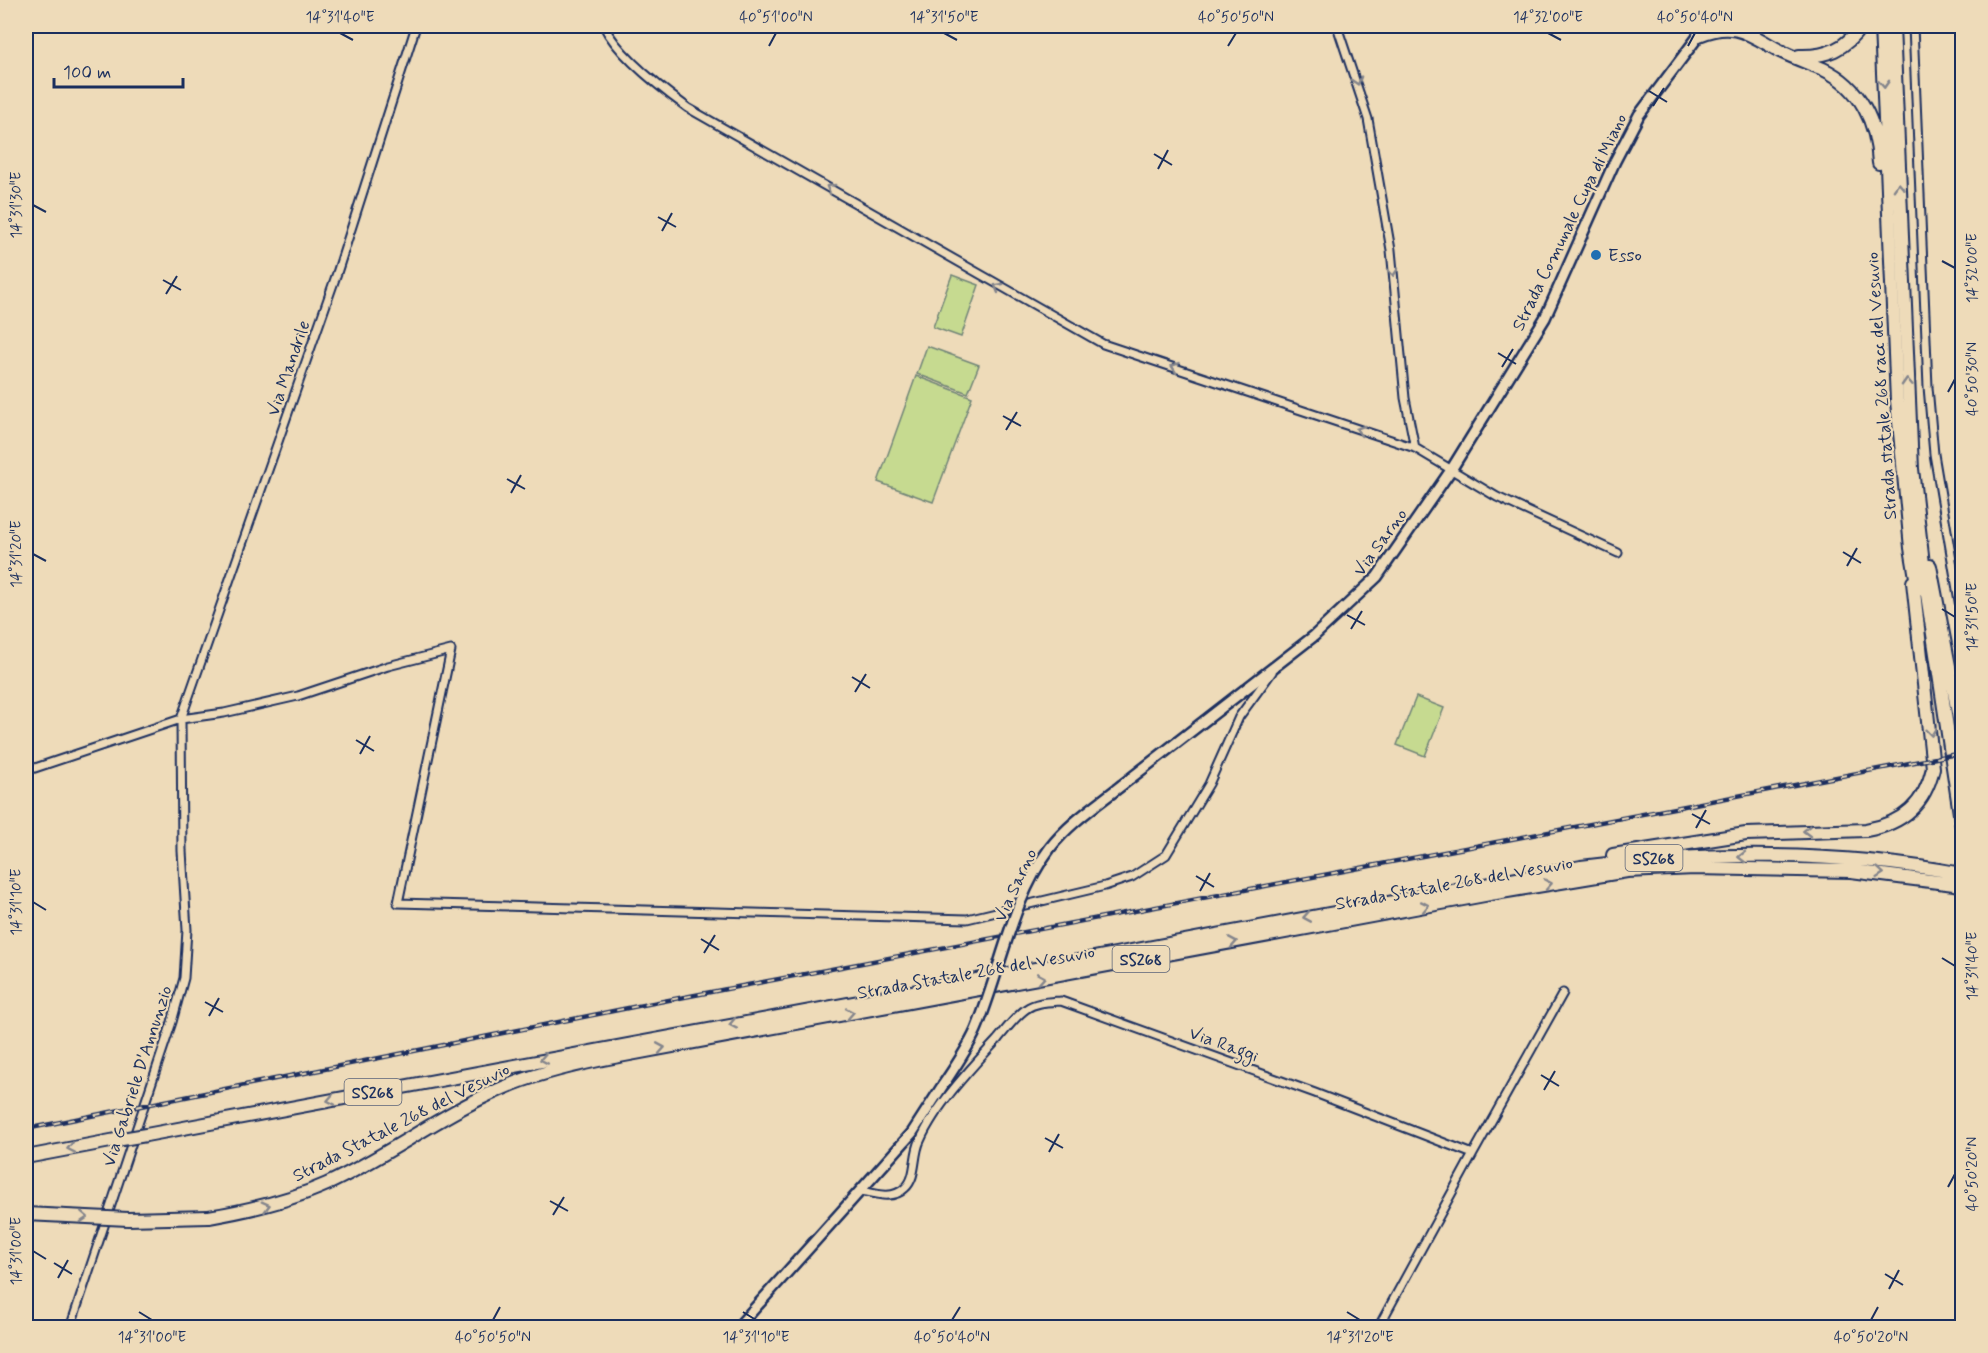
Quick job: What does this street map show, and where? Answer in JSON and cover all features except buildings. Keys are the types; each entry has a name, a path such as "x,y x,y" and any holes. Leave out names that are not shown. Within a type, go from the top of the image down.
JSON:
{"highway":[{"path":"1792,56 1818,56 1833,51 1853,37 1861,26"},
{"name":"Strada statale 268 racc del Vesuvio","path":"1881,26 1897,401 1911,548 1936,696 1947,740"},
{"name":"Strada statale 268 racc del Vesuvio","path":"1893,26 1917,514 1947,740 1962,827"},
{"path":"1702,30 1742,27 1792,56 1841,79 1865,107 1874,128 1878,150 1890,258"},
{"path":"1912,440 1928,552 1962,734"},
{"path":"1488,882 1545,866 1722,837 1874,829 1896,822 1908,814 1925,793 1933,768 1911,548"},
{"name":"Strada Statale 268 del Vesuvio","path":"26,1157 1488,882 1625,861 1694,857 1821,858 1898,864 1959,878"},
{"name":"Strada Statale 268 del Vesuvio","path":"26,1214 128,1219 209,1217 246,1211 302,1194 348,1173 502,1088 555,1070 603,1059 1490,894 1627,871 1695,868 1821,870 1959,878"}],"street":[{"name":"Via Mandrile","path":"181,719 337,273 416,26"},
{"path":"604,26 624,52 669,94 688,108 1102,344 1415,448 1497,497 1618,553"},
{"path":"1337,26 1368,119 1391,249 1405,398 1415,448"},
{"path":"1913,26 1931,421 1945,527 1962,619"},
{"name":"Strada Comunale Cupa di Miano","path":"1450,470 1545,318 1614,160 1639,116 1702,30"},
{"name":"Via Sarno","path":"737,1328 912,1133 965,1052 976,1029 1033,878 1051,848 1082,816 1314,636 1377,578 1450,470"},
{"path":"26,771 181,719 224,713 298,696 388,666 451,650 398,903 967,919 1123,880 1166,855 1209,784 1239,717 1279,662"},
{"name":"Via Gabriele D'Annunzio","path":"70,1328 168,1033 184,978 187,930 182,851 181,719"},
{"path":"1378,1328 1563,993"},
{"name":"Via Raggi","path":"862,1191 881,1195 896,1194 906,1188 911,1180 920,1140 963,1077 1019,1015 1028,1007 1043,1002 1061,1001 1473,1155"}],"green space":[{"path":"952,275 979,285 961,337 933,327"},
{"path":"927,346 979,365 968,393 917,374"},
{"path":"916,376 972,397 933,502 878,482"},
{"path":"1416,697 1444,708 1425,756 1397,745"}],"railway":[{"path":"26,1129 648,1004 1962,753"}],"place":[{"name":"Esso","path":"1596,255"}]}
